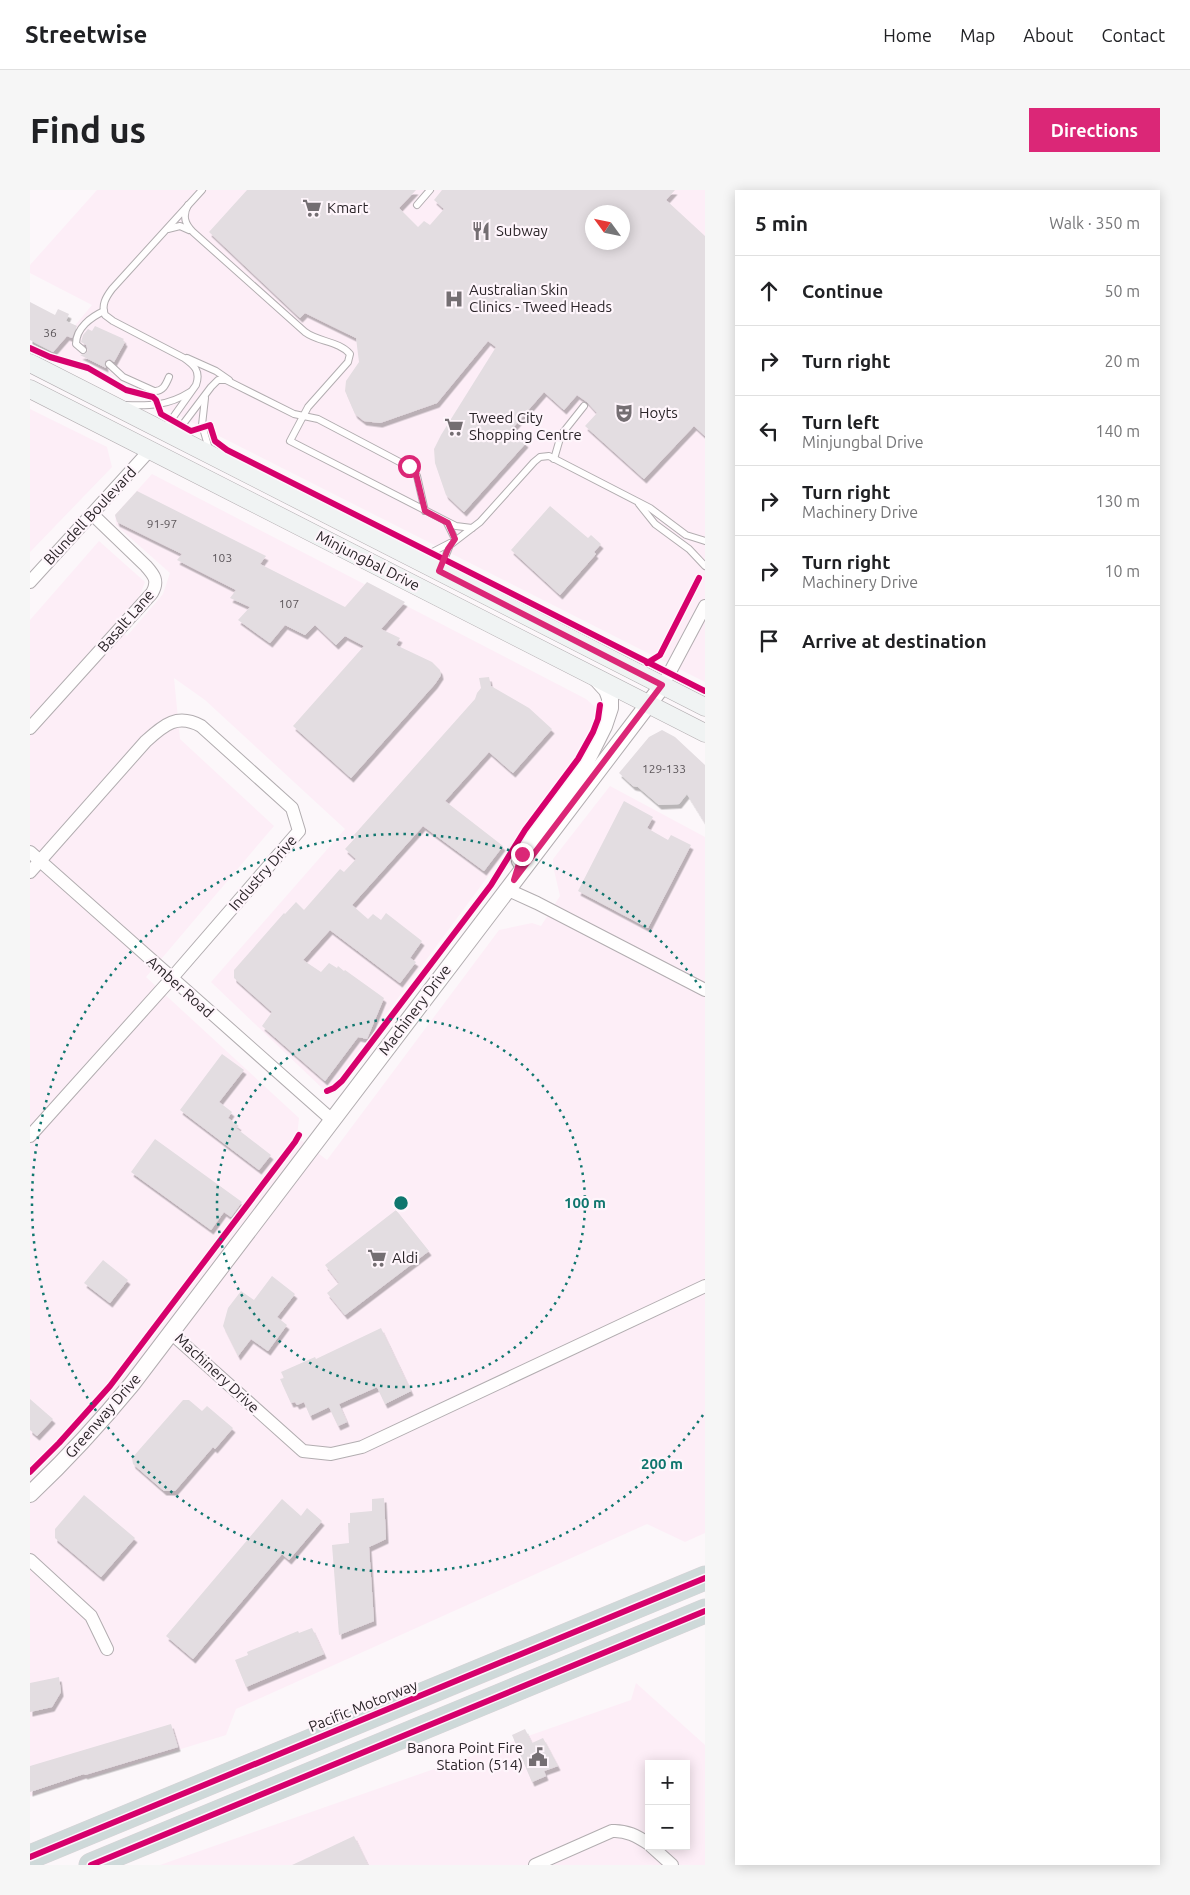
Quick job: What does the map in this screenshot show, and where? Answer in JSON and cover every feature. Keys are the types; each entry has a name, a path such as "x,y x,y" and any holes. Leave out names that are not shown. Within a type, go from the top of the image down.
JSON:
{"highway":[{"name":"Pacific Motorway","path":"30,1857 705,1578"},
{"path":"90,1865 705,1611"}],"main road":[{"name":"Minjungbal Drive","path":"30,362 705,707"},
{"name":"Minjungbal Drive","path":"30,389 705,733"},
{"path":"150,450 169,433"}],"street":[{"name":"Blundell Boulevard","path":"30,582 150,450"},
{"name":"Basalt Lane","path":"30,728 152,593 156,584 154,575 146,566 92,514"},
{"path":"662,685 705,606"},
{"name":"Machinery Drive","path":"510,884 530,839 587,760 604,726 610,708 610,698 596,678"},
{"name":"Machinery Drive","path":"662,685 171,1333 303,1450 331,1454 362,1447 705,1286"},
{"name":"Industry Drive","path":"30,872 146,741 162,726 185,719 201,726 292,808 299,831 171,979 30,1136"},
{"name":"Amber Road","path":"30,852 332,1120"},
{"path":"510,884 537,903 705,990"},
{"name":"Greenway Drive","path":"30,1494 67,1459 99,1424 171,1333"},
{"path":"30,1560 91,1616 108,1649"},
{"path":"535,1865 612,1831 618,1830 632,1834 645,1842"},
{"path":"656,1850 672,1865"}],"lane":[{"path":"169,433 197,381 198,372 194,365 184,358 107,317 104,312 104,305 107,295 202,190"},
{"path":"417,205 430,190"},
{"path":"188,205 184,219 193,232 305,332 313,338 344,349 350,354 348,362 312,402 290,441 456,526 472,528"},
{"path":"166,230 182,227 193,232"},
{"path":"83,350 76,344 78,335 88,320 104,312"},
{"path":"184,358 210,368 232,382 294,414 318,419 411,468 417,476 425,511"},
{"path":"109,364 123,377 154,392 158,392 163,388 169,376"},
{"path":"169,433 220,379 232,382"},
{"path":"114,405 158,405 176,400 192,391"},
{"path":"205,394 202,425 211,456"},
{"path":"554,459 560,435 584,406"},
{"path":"418,560 454,540 480,522 536,460 546,456 652,510 683,533 705,541"},
{"path":"632,499 655,524 688,549 705,566"},
{"path":"439,571 454,540 450,526 446,521"}],"shaded area":[{"name":"Tweed City Shopping Centre","path":"97,190 705,190 705,682 53,352 92,305 30,273 30,265"},
{"path":"30,409 107,447 112,467 30,552"},
{"path":"152,474 586,699 595,707 594,719 585,745 333,1086 322,1088 211,982 345,829 205,700 174,678 180,739 274,826 146,977 299,1118 297,1137 327,1160 499,930 532,923 541,926 560,896 553,859 610,786 705,837 705,1533 685,1542 647,1524 236,1709 226,1735 30,1796 30,620 99,541 145,582 140,595 116,626 127,636 163,594 170,573 116,525 115,515"},
{"path":"636,1683 705,1745 705,1865 160,1865 631,1700"}],"building":[{"path":"247,190 416,190 399,208 418,227 424,221 430,225 444,209 434,200 442,190 675,190 666,200 705,236 705,436 694,426 644,479 585,426 597,413 587,402 577,395 564,410 544,392 511,430 526,443 464,512 446,495 435,463 434,449 496,347 488,341 437,403 380,423 364,421 355,414 345,391 346,381 359,362 356,338 305,313 300,318 209,232"},
{"path":"30,302 55,315 58,309 69,314 66,321 77,326 72,338 67,336 53,352 30,340"},
{"path":"95,326 124,339 125,342 114,362 110,359 105,361 106,368 80,355 85,354 88,350 86,345 81,342 83,335 88,329 92,331"},
{"path":"137,491 266,556 260,564 345,607 367,582 405,602 381,629 400,638 396,645 432,662 440,670 441,675 351,778 293,726 364,646 345,636 336,645 315,625 305,635 285,625 270,643 238,620 250,607 230,598 236,590 177,560 182,554 117,522 115,515"},
{"path":"550,506 588,538 591,535 601,544 594,552 596,554 560,595 511,550"},
{"path":"489,677 491,686 529,708 552,729 513,773 489,752 445,801 503,846 484,871 423,826 352,905 368,919 373,914 381,920 386,913 422,941 410,958 416,962 400,983 330,930 303,960 321,972 329,963 337,968 338,966 384,998 367,1039 358,1037 325,1081 262,1026 272,1012 234,978 234,970 296,902 304,910 340,869 344,872 356,859 345,849 356,837 354,835 475,699 481,688 479,678"},
{"path":"662,730 675,737 705,765 705,823 687,794 679,804 659,805 619,773 649,737"},
{"path":"624,801 653,817 647,828 668,840 671,835 691,845 648,928 578,891"},
{"path":"222,1054 244,1070 219,1102 232,1112 228,1118 239,1126 236,1128 271,1155 259,1170 180,1110"},
{"path":"155,1139 242,1202 231,1217 224,1212 211,1230 131,1172"},
{"name":"Aldi","path":"396,1210 429,1251 345,1315 327,1293 339,1283 325,1265"},
{"path":"103,1260 128,1280 110,1303 84,1283"},
{"path":"272,1276 295,1294 277,1317 287,1325 268,1351 251,1339 238,1356 223,1326 228,1308 241,1291 254,1300"},
{"path":"381,1328 411,1391 385,1404 377,1387 339,1404 347,1422 338,1426 329,1407 310,1416 304,1402 297,1405 295,1402 291,1403 280,1379 284,1378 281,1372 315,1357 316,1359"},
{"path":"30,1399 53,1419 37,1436 30,1430"},
{"path":"183,1400 189,1400 202,1411 207,1406 233,1428 215,1449 213,1447 175,1491 164,1491 133,1464 132,1458"},
{"path":"84,1495 135,1538 101,1577 55,1538 55,1529"},
{"path":"384,1498 386,1539 369,1547 374,1621 339,1635 332,1545 349,1543 348,1523 350,1523 350,1513 372,1511 372,1499"},
{"path":"282,1499 301,1516 307,1508 322,1521 289,1560 282,1554 193,1659 166,1636"},
{"path":"312,1628 324,1654 246,1687 235,1660 248,1655 247,1652 298,1631 299,1633"},
{"path":"59,1677 61,1692 52,1707 30,1712 30,1683"},
{"path":"171,1724 178,1747 84,1774 30,1792 30,1766"},
{"name":"Banora Point Fire Station (514)","path":"525,1729 532,1743 543,1738 558,1766 544,1771 546,1776 532,1782 512,1735"},
{"path":"354,1836 368,1865 292,1865"}],"cycle path":[{"path":"30,348 50,357 88,368 126,390 153,397 161,414 191,431 210,425 215,441 227,450 705,691"},
{"path":"647,663 660,655 699,578"},
{"path":"327,1091 342,1081 491,885 525,830 578,759 593,732 598,719 600,705"},
{"path":"30,1472 110,1386 299,1135"},
{"path":"30,1857 705,1578"},
{"path":"91,1865 705,1611"}],"place":[{"name":"Kmart","path":"312,208"},
{"name":"Subway","path":"481,231"},
{"name":"Australian Skin Clinics - Tweed Heads","path":"454,299"},
{"name":"Hoyts","path":"624,413"},
{"name":"Tweed City Shopping Centre","path":"454,427"},
{"name":"Aldi","path":"377,1258"},
{"name":"Banora Point Fire Station (514)","path":"538,1757"}],"route":[{"path":"409,466 416,474 425,511 446,521 451,527 455,539 450,544 439,571 662,685 514,880 522,854"}]}
